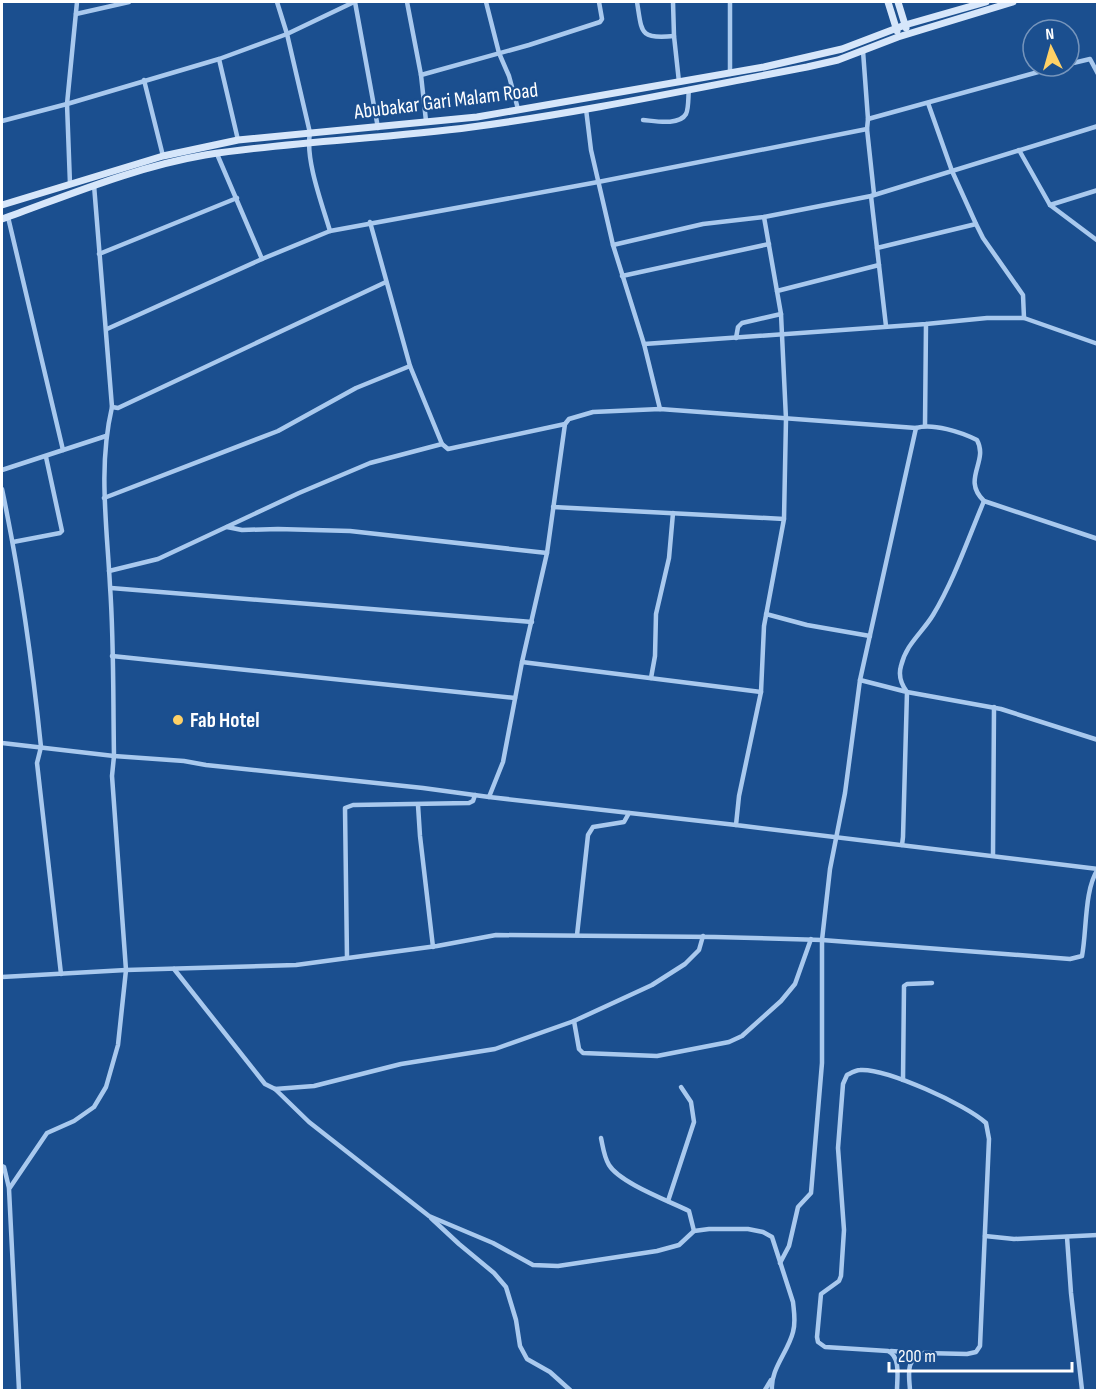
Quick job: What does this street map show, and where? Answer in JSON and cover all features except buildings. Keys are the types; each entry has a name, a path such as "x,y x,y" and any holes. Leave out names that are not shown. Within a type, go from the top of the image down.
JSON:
{"street":[{"path":"70,185 67,104 77,2"},
{"path":"76,14 129,2"},
{"path":"277,2 287,34 310,133 308,142 316,183 330,231"},
{"path":"2,121 219,59 287,34 354,2 378,128"},
{"path":"407,2 421,75 426,121"},
{"path":"486,2 499,53 509,76 518,109"},
{"path":"421,75 600,22 602,14 599,2"},
{"path":"637,2 641,26 648,36 655,38 674,36"},
{"path":"673,2 679,82"},
{"path":"730,2 730,74"},
{"path":"888,2 898,37"},
{"path":"898,2 909,33"},
{"name":"Abubakar Gari Malam Road","path":"2,205 163,156 238,140 477,117 730,74 842,49 966,4 986,2"},
{"path":"63,450 4,218 94,185 153,167 218,154 308,142 443,130 586,109 807,67 838,60 909,33 1013,2"},
{"path":"862,51 877,248 886,326"},
{"path":"219,59 238,140"},
{"path":"1081,61 1090,59 1098,74"},
{"path":"868,119 1021,77"},
{"path":"144,80 163,156"},
{"path":"643,120 677,121 683,117 687,113 689,89"},
{"path":"928,103 952,171 982,238 1023,295 1024,318"},
{"path":"586,109 591,150 613,245 644,344 660,409"},
{"path":"613,245 703,224 764,217 873,195 1098,126"},
{"path":"107,329 330,231 598,182 867,129"},
{"path":"1019,150 1050,205 1098,242"},
{"path":"218,154 262,259"},
{"path":"9,1189 47,1133 74,1121 94,1107 106,1087 118,1045 126,970 112,776 114,756 111,588 104,498 105,436 112,407 94,185"},
{"path":"1050,205 1098,190"},
{"path":"99,254 237,198"},
{"path":"736,825 739,796 761,692 766,614 784,519 786,419 780,334 781,314 764,217"},
{"path":"370,222 410,366 442,444 448,449 565,424"},
{"path":"877,248 976,224"},
{"path":"622,276 769,244"},
{"path":"777,291 879,265"},
{"path":"112,407 118,408 386,282"},
{"path":"736,338 738,327 742,323 781,314"},
{"path":"644,344 987,318 1024,318 1098,344"},
{"path":"925,425 926,324"},
{"path":"104,498 278,431 356,388 410,366"},
{"path":"489,797 503,762 522,662 547,553 565,424 569,419 592,412 660,409 916,428 925,425 967,435 977,440 981,450 973,482 976,493 984,501 1098,538"},
{"path":"780,1263 789,1246 798,1207 811,1193 822,1063 822,940 830,869 845,793 860,680 916,428"},
{"path":"2,471 105,436"},
{"path":"109,572 158,559 299,493 370,464 442,444"},
{"path":"13,542 62,531 46,457"},
{"path":"2,489 30,643 41,747 37,763 61,974"},
{"path":"902,845 907,692 900,679 900,668 916,635 932,618 942,599 984,501"},
{"path":"554,507 784,519"},
{"path":"651,678 655,656 656,614 669,558 673,513"},
{"path":"227,527 242,530 350,531 547,553"},
{"path":"111,588 532,622"},
{"path":"766,614 807,626 870,636"},
{"path":"112,656 516,698"},
{"path":"522,662 761,692"},
{"path":"860,680 907,692 994,707 1098,740"},
{"path":"993,855 994,707"},
{"path":"2,742 114,756 184,761 1098,869 1094,875 1095,888 1082,956 1071,959 811,939 496,935 433,947 296,964 2,977"},
{"path":"347,958 345,808 353,805 469,803 473,801 475,795"},
{"path":"418,805 433,947"},
{"path":"577,936 588,835 593,827 624,822 629,813"},
{"path":"275,1089 314,1086 401,1064 495,1049 574,1021 652,984 685,964 699,950 703,936"},
{"path":"574,1021 579,1049 583,1053 657,1056 729,1042 742,1036 781,1001 795,984 811,939"},
{"path":"174,969 265,1084 275,1089 309,1122 429,1216 459,1245 494,1273 506,1287 516,1320 520,1346 527,1359 550,1372 570,1390"},
{"path":"903,1080 904,986 932,983"},
{"path":"861,1070 889,1074 961,1106 986,1123 989,1139 985,1236 980,1346 976,1352 967,1354 888,1351 825,1347 818,1342 821,1294 839,1281 841,1276 844,1230 838,1148 845,1079 852,1072 861,1070"},
{"path":"668,1201 694,1122 692,1102 681,1087"},
{"path":"601,1138 609,1164 616,1173 642,1189 689,1211 694,1231"},
{"path":"2,1166 7,1174 9,1189 19,1390"},
{"path":"429,1216 493,1244 532,1265 549,1266 657,1251 679,1245 694,1231 748,1229 763,1232 772,1237 793,1302 794,1327 782,1360 765,1390"},
{"path":"985,1236 1014,1239 1098,1235"},
{"path":"1067,1237 1082,1390"},
{"path":"888,1351 896,1359 897,1390"},
{"path":"910,1390 909,1365 916,1355 924,1353"},
{"path":"771,1380 772,1390"}],"place":[{"name":"Fab Hotel","path":"178,720"}]}
